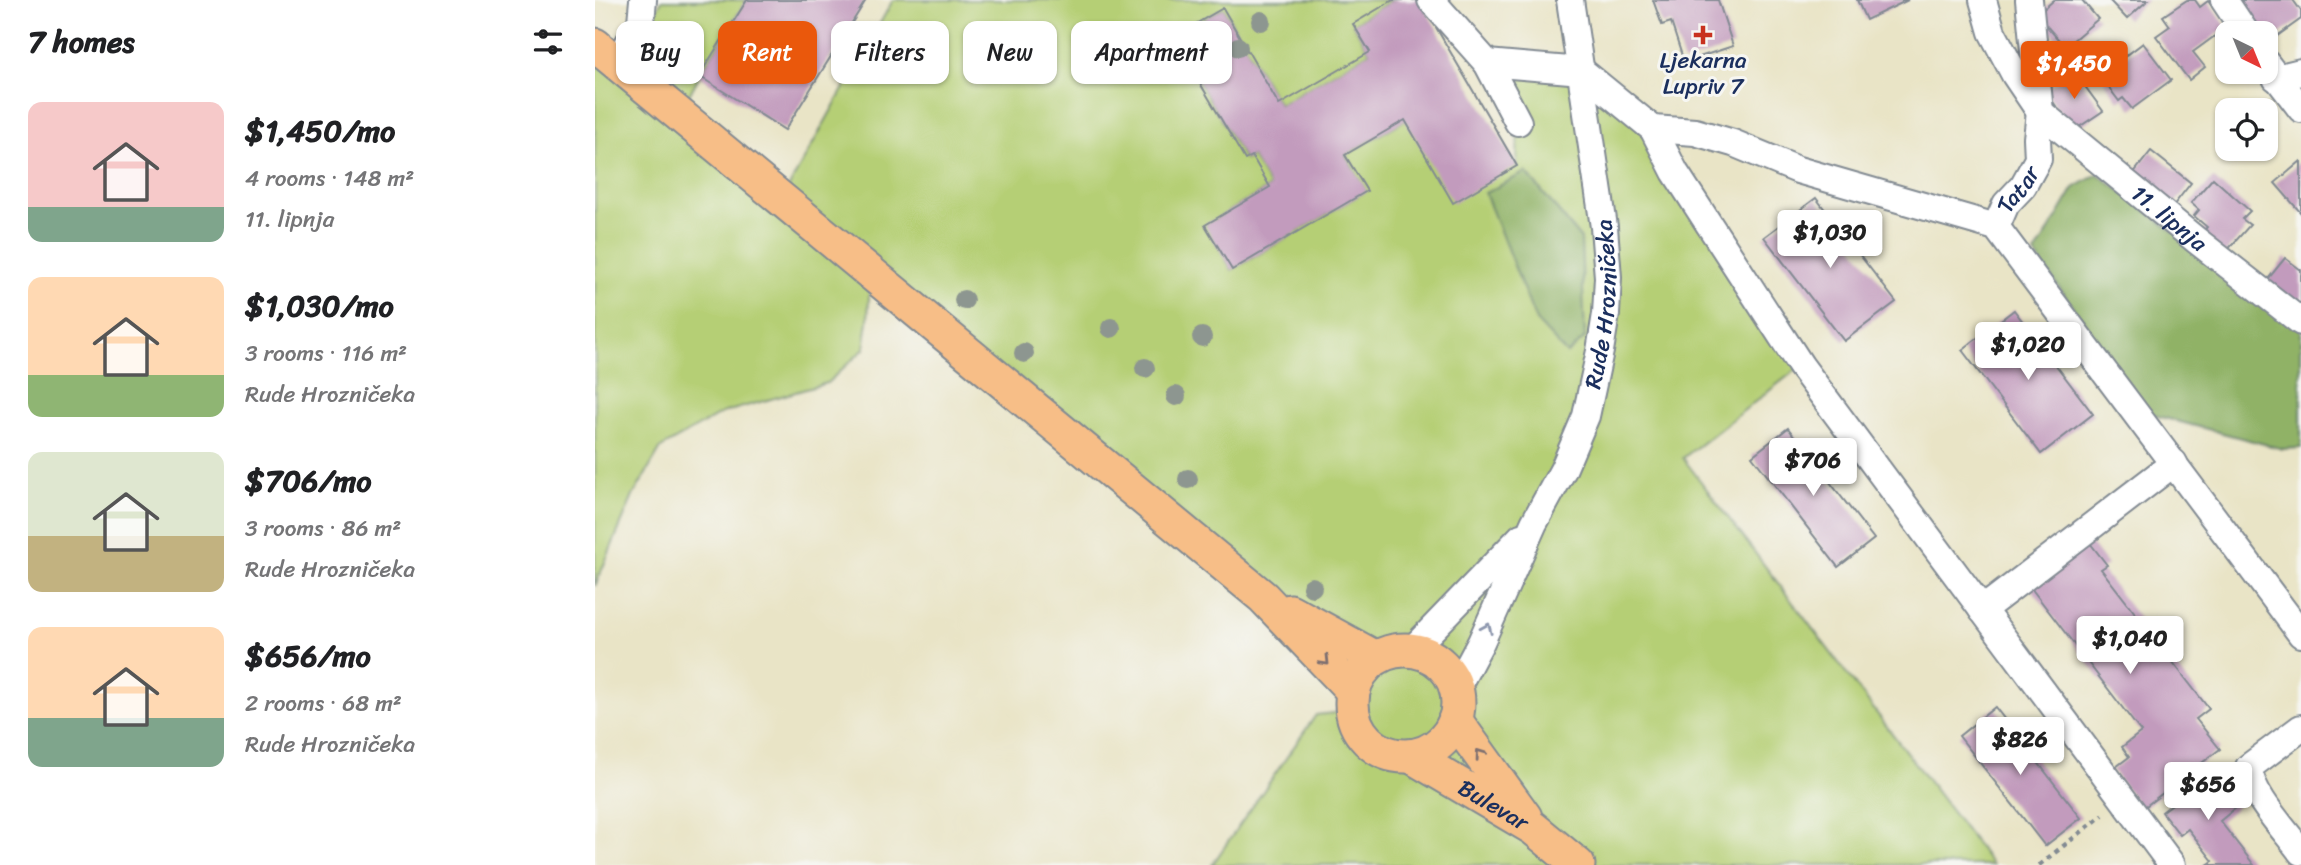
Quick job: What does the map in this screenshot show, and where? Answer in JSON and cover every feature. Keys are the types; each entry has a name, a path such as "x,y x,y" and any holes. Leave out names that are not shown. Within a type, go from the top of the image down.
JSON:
{"main road":[{"path":"606,54 1263,597 1353,691"},
{"path":"1263,597 1376,657"},
{"path":"1397,650 1412,650 1431,656 1447,670 1455,704 1446,737 1430,749 1411,756 1391,754 1373,746 1359,730 1352,711 1353,691 1361,672 1376,657 1397,650"},
{"name":"Bulevar","path":"1455,704 1533,828"},
{"name":"Bulevar","path":"1411,756 1533,828"},
{"path":"1533,828 1578,865"}],"street":[{"path":"606,54 641,22 643,0"},
{"path":"1431,0 1487,63 1518,122"},
{"name":"Rude Hrozničeka","path":"1455,704 1534,523 1563,470 1585,416 1600,351 1608,277 1604,227 1570,0"},
{"path":"1983,0 1992,32 2015,75 2040,112"},
{"name":"Tatar","path":"1996,227 2006,204 2023,186 2038,159 2040,112 2029,0"},
{"path":"2224,0 2238,21"},
{"path":"1487,63 1582,71 1653,129 1675,172 1801,366 2172,865"},
{"path":"2281,71 2301,109"},
{"name":"11. lipnja","path":"2040,112 2301,322"},
{"path":"1653,129 1695,132 1733,143 1798,170 1996,227 2301,634"},
{"path":"1982,610 2174,463"},
{"name":"Rude Hrozničeka","path":"1412,650 1534,523"},
{"path":"2301,728 2249,768 2249,777 2262,799 2301,852"}],"path":[{"path":"2039,865 2123,799"}],"green space":[{"path":"662,0 747,0 734,21 718,21 718,46 704,68 704,21 651,21"},
{"path":"893,0 1393,0 1353,24 1370,52 1279,105 1223,8 1201,21 1071,21 1071,84 1201,84 1245,160 1252,156 1270,187 1206,225 1232,270 1366,191 1345,155 1405,120 1517,166 1518,122 1487,63 1582,71 1653,129 1801,366 1683,458 1992,865 1212,865 1316,715 1352,711 1353,690 870,273 864,349 827,383 722,413 661,448 633,496 595,586 595,45 616,62 616,84 695,84 679,114 782,199 846,84 949,84 949,21 881,21"},
{"path":"1526,172 1581,239 1585,338 1567,354 1536,321 1485,193"},
{"path":"2098,174 2301,329 2301,448 2283,449 2150,414 2035,254 2074,188"}],"building":[{"path":"747,0 866,0 853,21 831,21 831,56 817,79 817,21 734,21"},
{"path":"1393,0 1420,0 1517,166 1453,203 1405,120 1345,155 1367,191 1232,270 1205,225 1270,187 1252,156 1245,160 1201,84 1232,84 1232,24 1279,105 1370,52 1353,24"},
{"name":"Ljekarna Lupriv 7","path":"1653,0 1718,0 1733,46 1684,62 1671,22 1662,25"},
{"path":"1857,0 1908,0 1866,20"},
{"path":"2054,0 2082,0 2098,19 2065,47 2037,15"},
{"path":"2109,0 2148,0 2127,19"},
{"path":"2187,0 2195,0 2200,7 2208,1 2223,21 2215,21 2215,36 2193,52 2205,67 2189,80 2156,36 2170,26 2163,16"},
{"path":"2233,0 2293,0 2301,11 2301,19 2279,35 2279,21 2248,21"},
{"path":"1223,8 1231,21 1201,21"},
{"path":"2143,43 2171,80 2132,109 2123,98 2119,101 2103,80 2121,66 2118,62"},
{"path":"718,46 718,84 814,84 785,130 704,79 704,68"},
{"path":"2073,70 2103,111 2073,131 2045,90"},
{"path":"2151,151 2191,183 2169,211 2129,179"},
{"path":"2301,161 2301,213 2275,183"},
{"path":"2213,178 2250,211 2242,219 2250,225 2224,254 2201,234 2207,227 2194,216 2199,210 2191,203"},
{"path":"1816,198 1896,302 1844,341 1764,237"},
{"path":"2285,258 2301,270 2301,314 2264,284"},
{"path":"2014,310 2093,414 2041,454 1962,350"},
{"path":"1788,428 1874,539 1838,567 1752,456"},
{"path":"2090,543 2107,565 2101,569 2209,709 2196,719 2220,749 2142,809 2112,770 2129,757 2122,747 2141,732 2031,588"},
{"path":"1995,707 2081,818 2045,846 1959,736"},
{"path":"2211,774 2237,807 2220,821 2254,865 2207,865 2213,861 2188,829 2180,835 2162,812"}],"place":[{"name":"Ljekarna Lupriv 7","path":"1703,35"}]}
